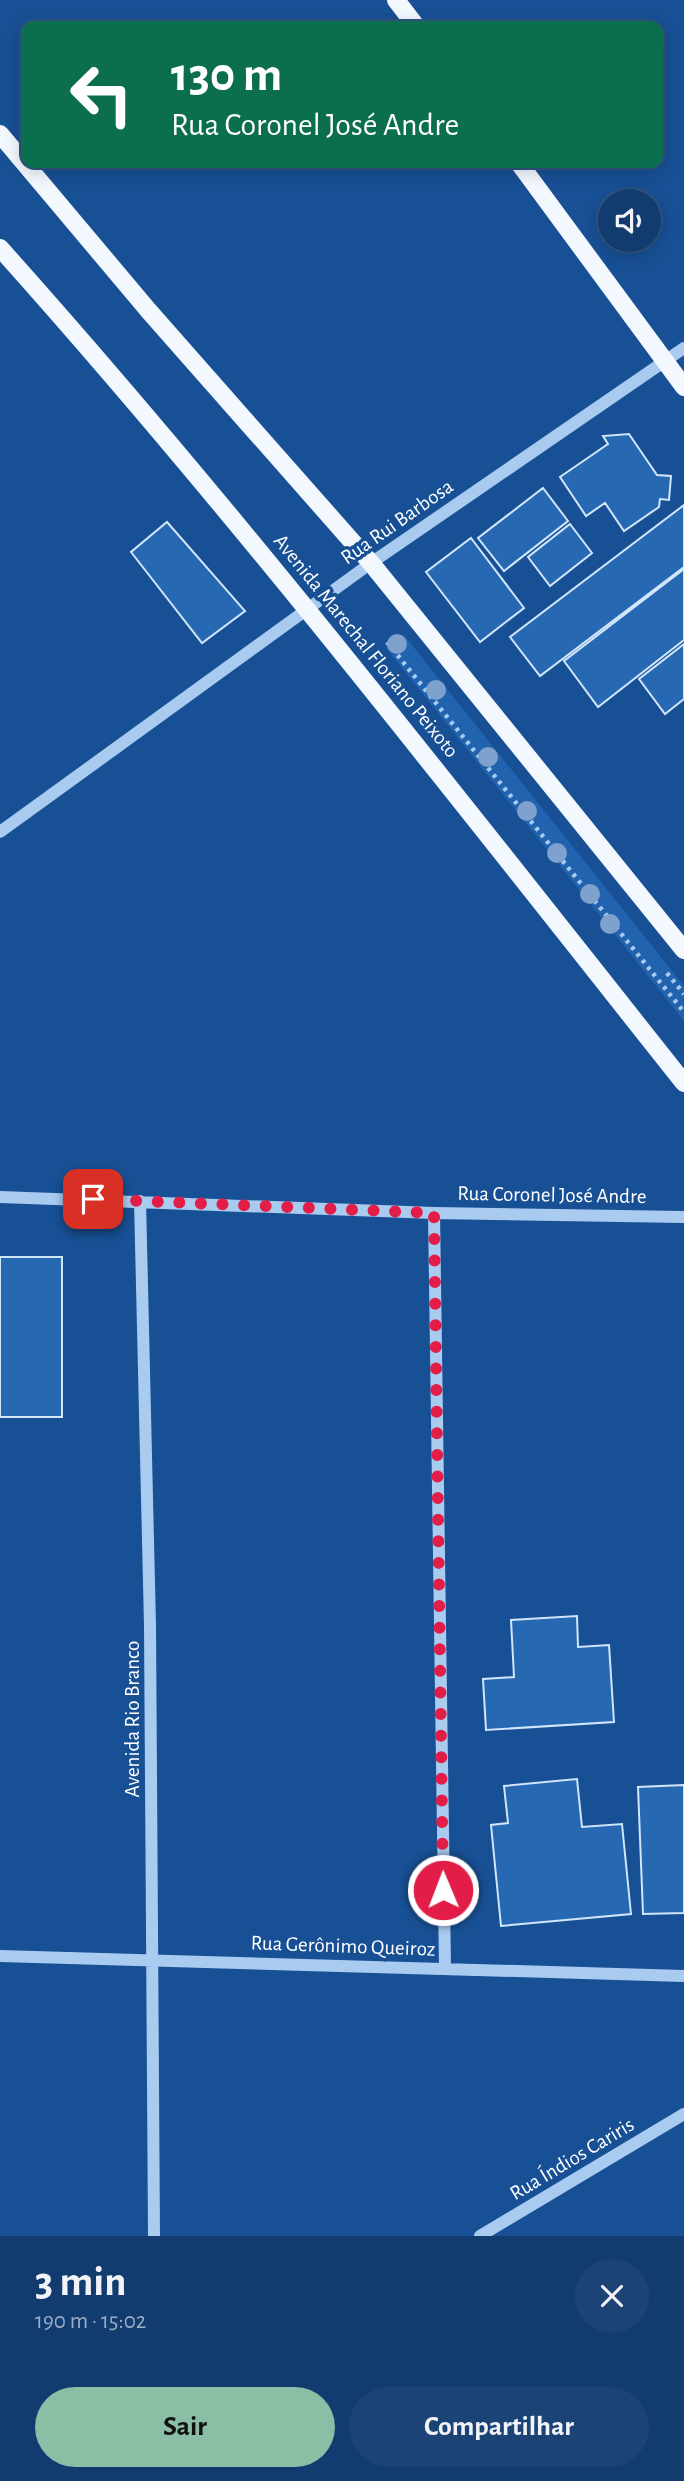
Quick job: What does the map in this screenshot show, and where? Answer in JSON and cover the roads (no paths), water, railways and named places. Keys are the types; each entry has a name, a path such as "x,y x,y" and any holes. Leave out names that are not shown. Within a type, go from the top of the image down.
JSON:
{"main road":[{"path":"396,0 412,21"},
{"path":"0,134 21,159"},
{"path":"29,168 148,310 371,563 684,950"},
{"path":"523,168 684,387"},
{"name":"Avenida Marechal Floriano Peixoto","path":"0,248 127,390 307,608 684,1083"}],"street":[{"name":"Rua Rui Barbosa","path":"0,832 307,608 684,348"},
{"name":"Rua Coronel José Andre","path":"0,1197 434,1213 684,1217"},
{"name":"Avenida Rio Branco","path":"140,1201 150,1625 154,2236"},
{"path":"434,1213 445,1968"},
{"name":"Rua Gerônimo Queiroz","path":"0,1956 684,1976"},
{"name":"Rua Índios Cariris","path":"480,2236 684,2114"}]}
